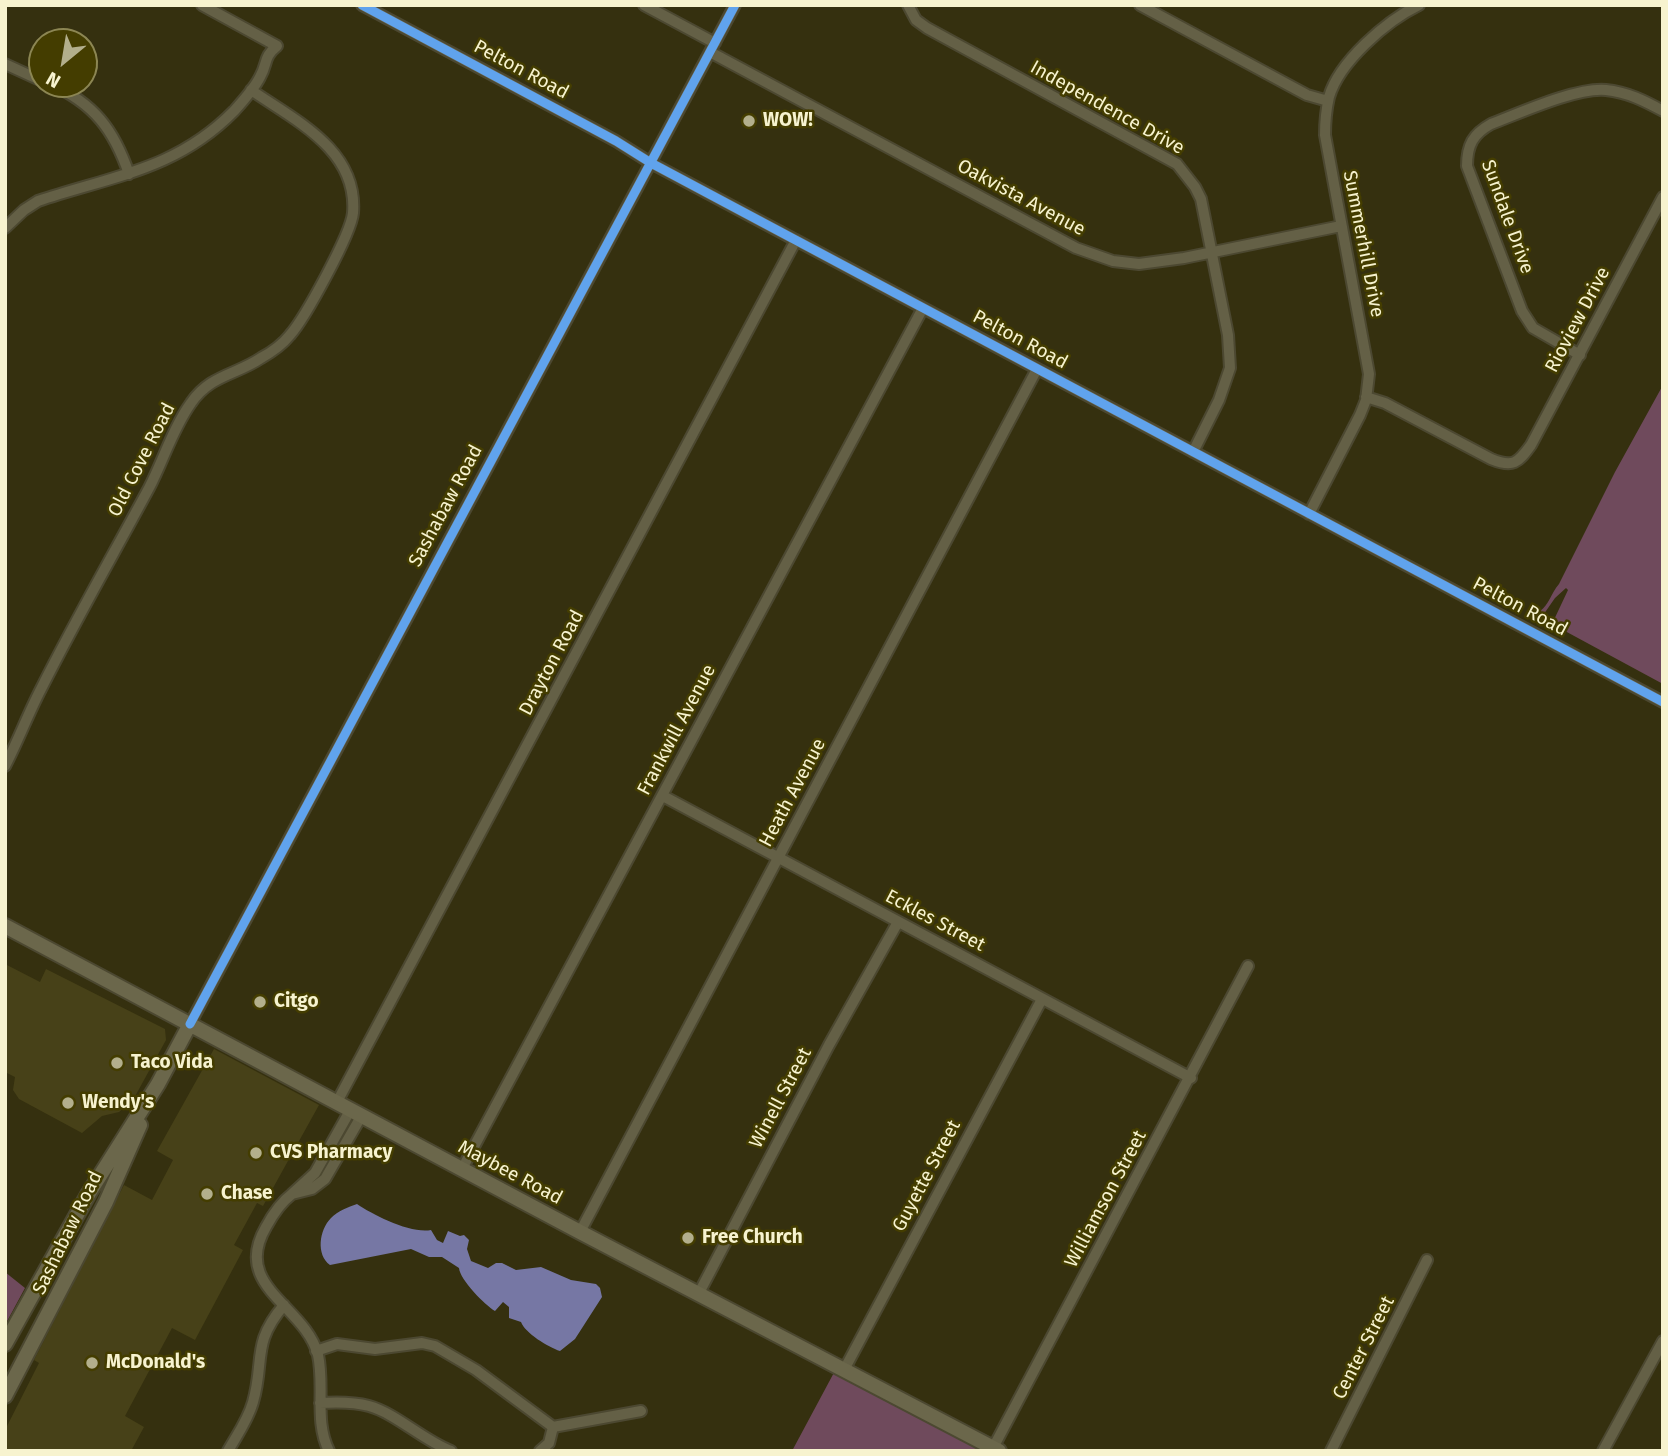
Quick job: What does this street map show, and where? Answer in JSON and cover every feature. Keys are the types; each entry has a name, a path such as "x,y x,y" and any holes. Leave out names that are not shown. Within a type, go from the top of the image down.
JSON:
{"main road":[{"name":"Maybee Road","path":"5,926 580,1232 996,1449"},
{"name":"Sashabaw Road","path":"5,1343 71,1223 158,1084 190,1024"},
{"name":"Sashabaw Road","path":"5,1396 106,1202 158,1084"},
{"path":"71,1223 81,1222 85,1225 85,1244"}],"street":[{"path":"5,228 38,201 129,174 175,156 217,128 251,90 264,67 266,55 277,46 202,5"},
{"name":"Pelton Road","path":"362,5 616,141 651,163 1663,702"},
{"name":"Oakvista Avenue","path":"644,5 713,47 1064,242 1093,255 1139,264 1184,258 1342,226"},
{"name":"Sashabaw Road","path":"190,1024 735,5"},
{"name":"Independence Drive","path":"908,5 916,20 951,43 1177,163 1195,187 1201,199 1212,251 1228,335 1230,368 1223,393 1193,452"},
{"path":"1140,5 1307,94 1328,101"},
{"name":"Summerhill Drive","path":"1309,514 1348,441 1366,397 1367,365 1325,135 1328,101 1343,70 1370,40 1394,20 1419,5"},
{"path":"5,64 28,75"},
{"name":"Old Cove Road","path":"5,766 40,690 160,467 191,402 204,387 221,375 263,358 291,334 349,231 353,214 350,188 344,166 335,153 315,133 251,90"},
{"name":"Sundale Drive","path":"1580,355 1533,328 1522,311 1467,166 1470,144 1477,132 1491,124 1592,90 1642,99 1663,111"},
{"path":"76,98 97,114 111,131 129,174"},
{"name":"Rioview Drive","path":"1366,397 1385,403 1491,459 1510,464 1522,458 1663,197"},
{"name":"Drayton Road","path":"337,1102 796,240"},
{"name":"Frankwill Avenue","path":"462,1169 923,308"},
{"name":"Heath Avenue","path":"580,1232 1037,369"},
{"name":"Eckles Street","path":"663,796 1191,1078"},
{"name":"Winell Street","path":"699,1293 822,1057 898,922"},
{"name":"Williamson Street","path":"996,1449 1248,965"},
{"name":"Guyette Street","path":"844,1370 1042,999"},
{"path":"329,1451 321,1426 316,1351 296,1317 269,1291 261,1279 256,1265 257,1250 261,1235 281,1202 305,1182 357,1112"},
{"path":"292,1194 312,1189 326,1179 357,1112"},
{"path":"321,1163 332,1169"},
{"name":"Center Street","path":"1331,1451 1427,1260"},
{"path":"228,1451 253,1402 262,1339 270,1322 284,1305"},
{"path":"1603,1451 1663,1341"},
{"path":"316,1351 337,1344 375,1349 422,1343 435,1346 476,1370 553,1427 641,1411"},
{"path":"320,1403 337,1402 372,1407 423,1438 451,1451"},
{"path":"540,1451 552,1436 553,1427"}],"shaded area":[{"path":"1663,385 1663,684 1552,624 1568,590 1566,588 1555,598 1539,621 1536,617 1537,608 1540,611 1543,608 1559,584 1615,472"},
{"path":"5,964 40,982 46,969 165,1029 166,1040 133,1100 119,1112 102,1116 82,1133 19,1099 13,1090 15,1077 5,1072"},
{"path":"214,1049 319,1105 263,1206 257,1203 234,1245 243,1250 195,1340 172,1328 125,1416 144,1427 131,1451 5,1451 5,1430 39,1363 34,1360 124,1185 152,1200 173,1160 157,1151"},
{"path":"5,1272 25,1288 5,1325"},
{"path":"837,1367 995,1451 792,1451"}],"water":[{"path":"357,1204 403,1226 431,1230 437,1240 443,1243 448,1231 464,1235 469,1240 467,1249 471,1261 488,1268 496,1263 516,1270 541,1267 571,1280 596,1284 602,1297 575,1339 560,1351 527,1331 521,1322 509,1318 509,1307 503,1302 495,1311 491,1308 468,1285 459,1268 442,1257 429,1257 411,1249 330,1265 321,1249 324,1229 334,1216"}],"cycle path":[{"path":"362,5 616,141 651,163 1663,702"},
{"path":"190,1024 735,5"}],"place":[{"name":"WOW!","path":"749,121"},
{"name":"Citgo","path":"260,1002"},
{"name":"Taco Vida","path":"117,1063"},
{"name":"Wendy's","path":"68,1103"},
{"name":"CVS Pharmacy","path":"256,1153"},
{"name":"Chase","path":"207,1194"},
{"name":"Free Church","path":"688,1238"},
{"name":"McDonald's","path":"92,1363"}]}
